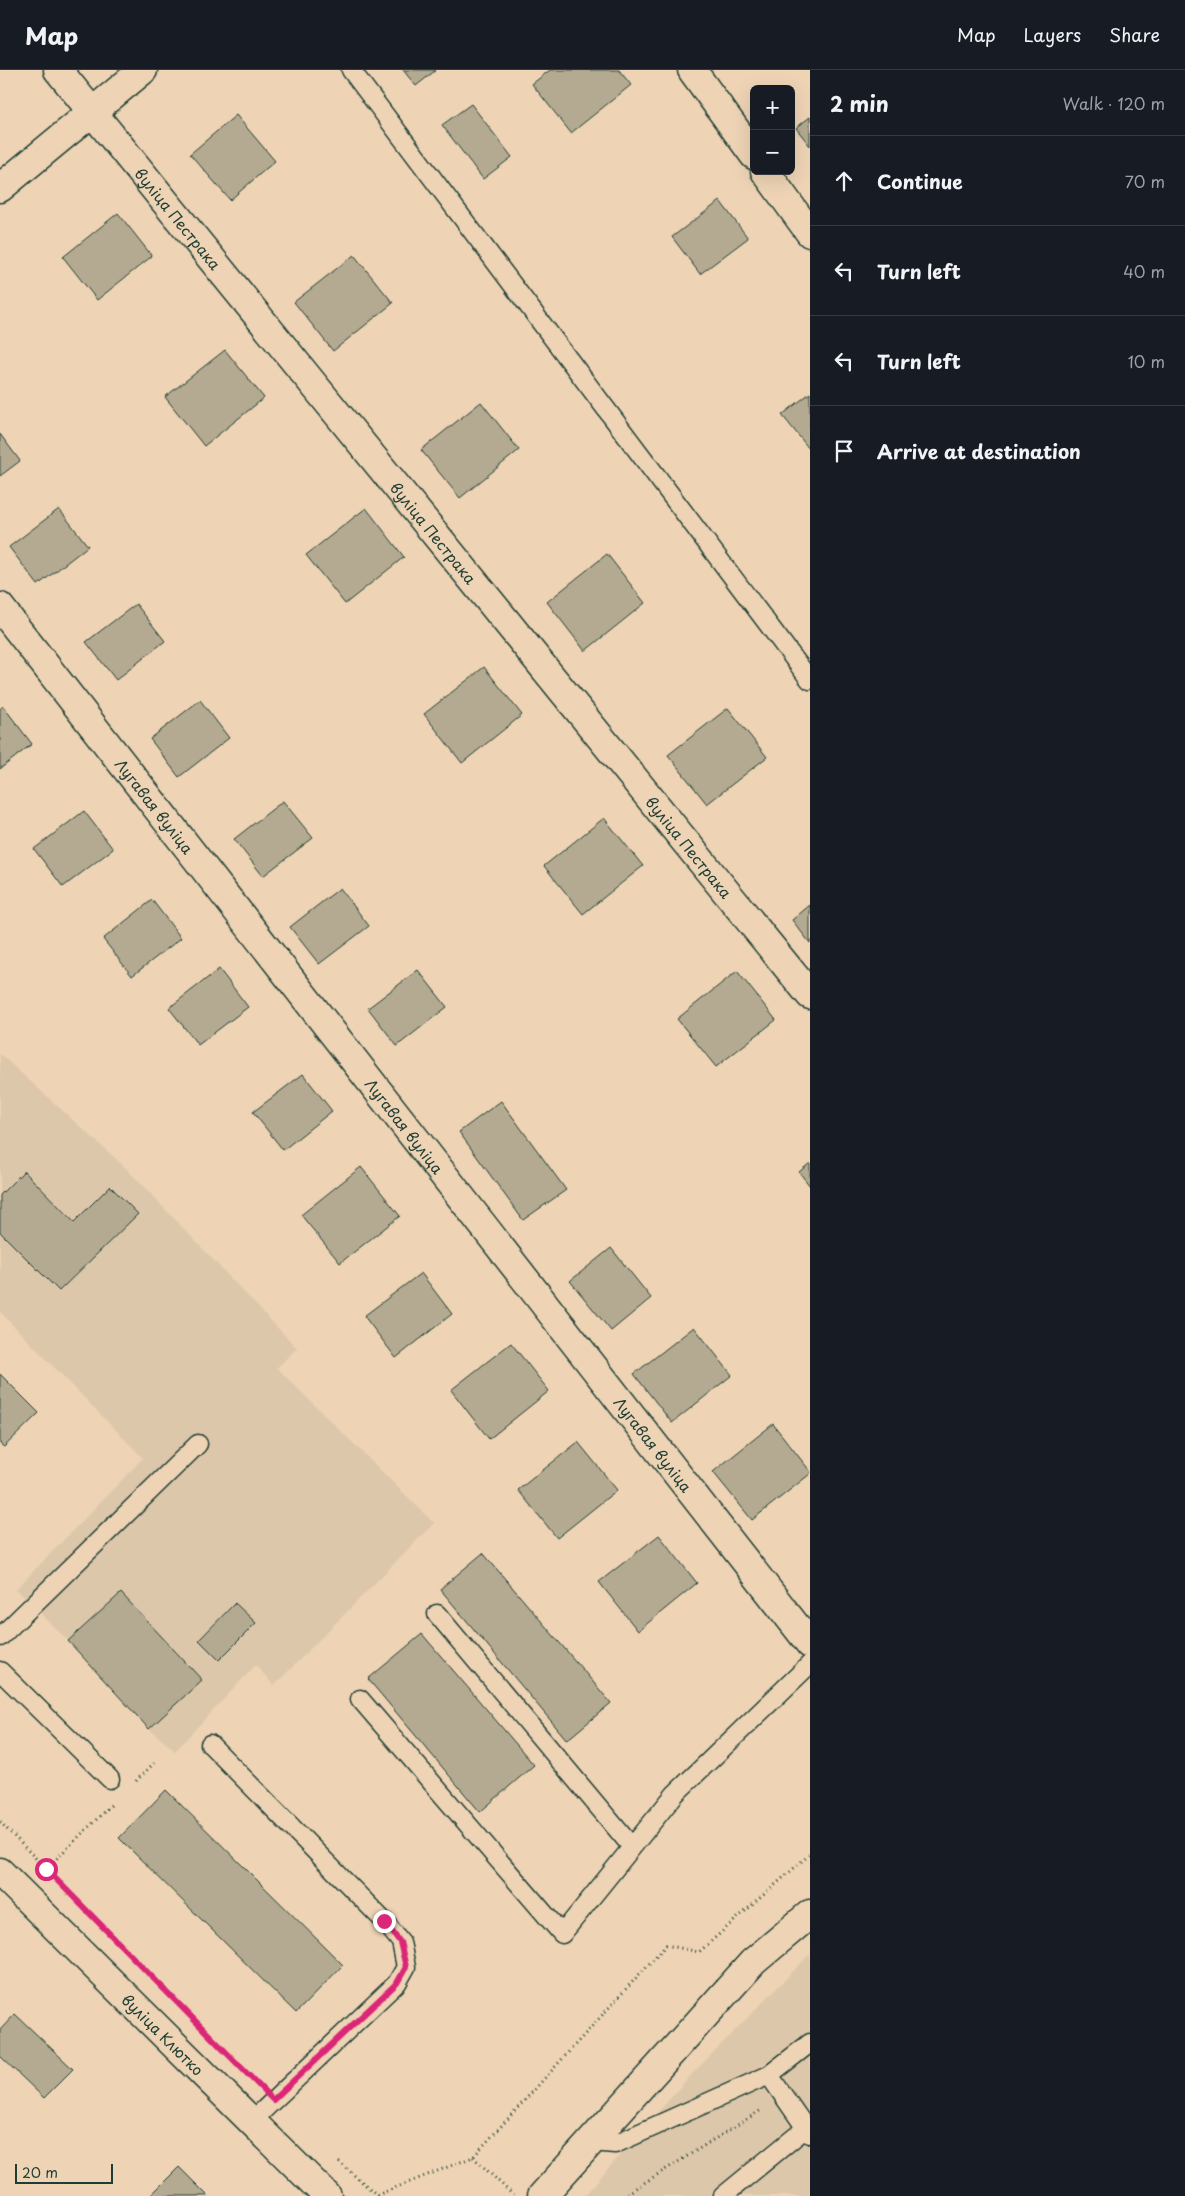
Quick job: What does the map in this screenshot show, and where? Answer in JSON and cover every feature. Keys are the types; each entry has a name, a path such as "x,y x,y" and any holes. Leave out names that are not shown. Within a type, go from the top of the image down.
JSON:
{"street":[{"name":"вуліца Пестрака","path":"58,70 810,996"},
{"path":"0,188 143,70"},
{"path":"692,70 750,150"},
{"path":"768,175 810,233"},
{"name":"Лугавая вуліца","path":"0,607 810,1644"},
{"name":"вуліца Клютко","path":"0,1872 327,2196"},
{"path":"542,2196 753,1962 810,1914"}],"lane":[{"path":"351,70 810,680"},
{"path":"0,1637 198,1444"},
{"path":"437,1614 632,1847"},
{"path":"360,1699 562,1934 675,1794 810,1664"},
{"path":"0,1671 110,1779"},
{"path":"210,1744 384,1921 400,1942 406,1967 397,1983 252,2121"},
{"path":"592,2142 615,2144 769,2075 810,2043"},
{"path":"723,2196 808,2131 769,2075"}],"path":[{"path":"134,1783 154,1763"},
{"path":"46,1869 113,1803"},
{"path":"0,1822 131,1955"},
{"path":"335,2158 377,2196 473,2157 666,1946 700,1952 810,1854"},
{"path":"623,2196 783,2095"},
{"path":"473,2157 514,2196"}],"shaded area":[{"path":"0,1054 126,1168 297,1348 277,1368 434,1523 274,1686 256,1665 175,1751 149,1729 68,1641 16,1589 143,1458 0,1312"},
{"path":"810,1954 810,2196 584,2196 690,2076"}],"building":[{"path":"403,70 436,70 416,86"},
{"path":"550,70 619,70 631,85 571,133 532,84"},
{"path":"471,104 512,157 483,179 442,125"},
{"path":"236,115 275,161 230,200 190,154"},
{"path":"810,117 810,146 796,128"},
{"path":"720,201 748,238 700,274 672,237"},
{"path":"118,213 152,256 97,300 63,257"},
{"path":"354,255 393,303 333,351 294,302"},
{"path":"225,350 264,398 204,446 165,397"},
{"path":"810,393 810,450 782,415"},
{"path":"481,402 519,450 460,498 421,450"},
{"path":"0,434 20,461 0,476"},
{"path":"366,508 404,557 345,604 306,555"},
{"path":"59,509 88,546 38,585 9,547"},
{"path":"607,554 645,603 585,651 547,602"},
{"path":"136,604 165,641 116,680 86,642"},
{"path":"484,667 522,715 462,763 424,714"},
{"path":"200,700 229,738 179,777 150,739"},
{"path":"3,706 32,744 0,769 0,709"},
{"path":"728,708 767,757 707,804 668,755"},
{"path":"283,801 313,838 263,876 234,839"},
{"path":"84,811 113,849 63,887 34,849"},
{"path":"604,818 643,866 583,914 544,866"},
{"path":"340,888 369,926 319,964 290,927"},
{"path":"152,900 181,938 132,976 103,939"},
{"path":"810,905 810,943 792,920"},
{"path":"219,969 248,1007 198,1045 169,1008"},
{"path":"418,970 447,1007 397,1046 368,1008"},
{"path":"737,971 776,1020 716,1067 677,1019"},
{"path":"303,1074 332,1111 283,1150 253,1112"},
{"path":"501,1101 566,1190 523,1220 459,1132"},
{"path":"810,1163 810,1186 799,1172"},
{"path":"361,1167 400,1216 340,1263 301,1215"},
{"path":"24,1171 74,1222 110,1186 138,1214 59,1291 0,1232 0,1195"},
{"path":"611,1248 651,1298 611,1331 570,1281"},
{"path":"421,1273 452,1314 396,1358 364,1316"},
{"path":"694,1327 732,1375 672,1423 634,1374"},
{"path":"511,1343 549,1391 489,1439 451,1390"},
{"path":"0,1374 39,1413 4,1447 0,1444"},
{"path":"773,1424 810,1471 810,1474 752,1520 713,1472"},
{"path":"578,1442 617,1490 557,1538 518,1490"},
{"path":"659,1535 697,1583 638,1631 599,1582"},
{"path":"483,1553 611,1703 567,1740 440,1589"},
{"path":"121,1593 202,1680 149,1729 68,1641"},
{"path":"235,1603 256,1623 219,1660 199,1640"},
{"path":"422,1634 534,1765 480,1812 368,1679"},
{"path":"166,1790 343,1965 296,2013 119,1838"},
{"path":"15,2014 73,2069 44,2098 0,2056 0,2030"},
{"path":"179,2167 208,2196 150,2196"}],"route":[{"path":"46,1869 273,2100 397,1983 406,1967 400,1942 384,1921"}]}
